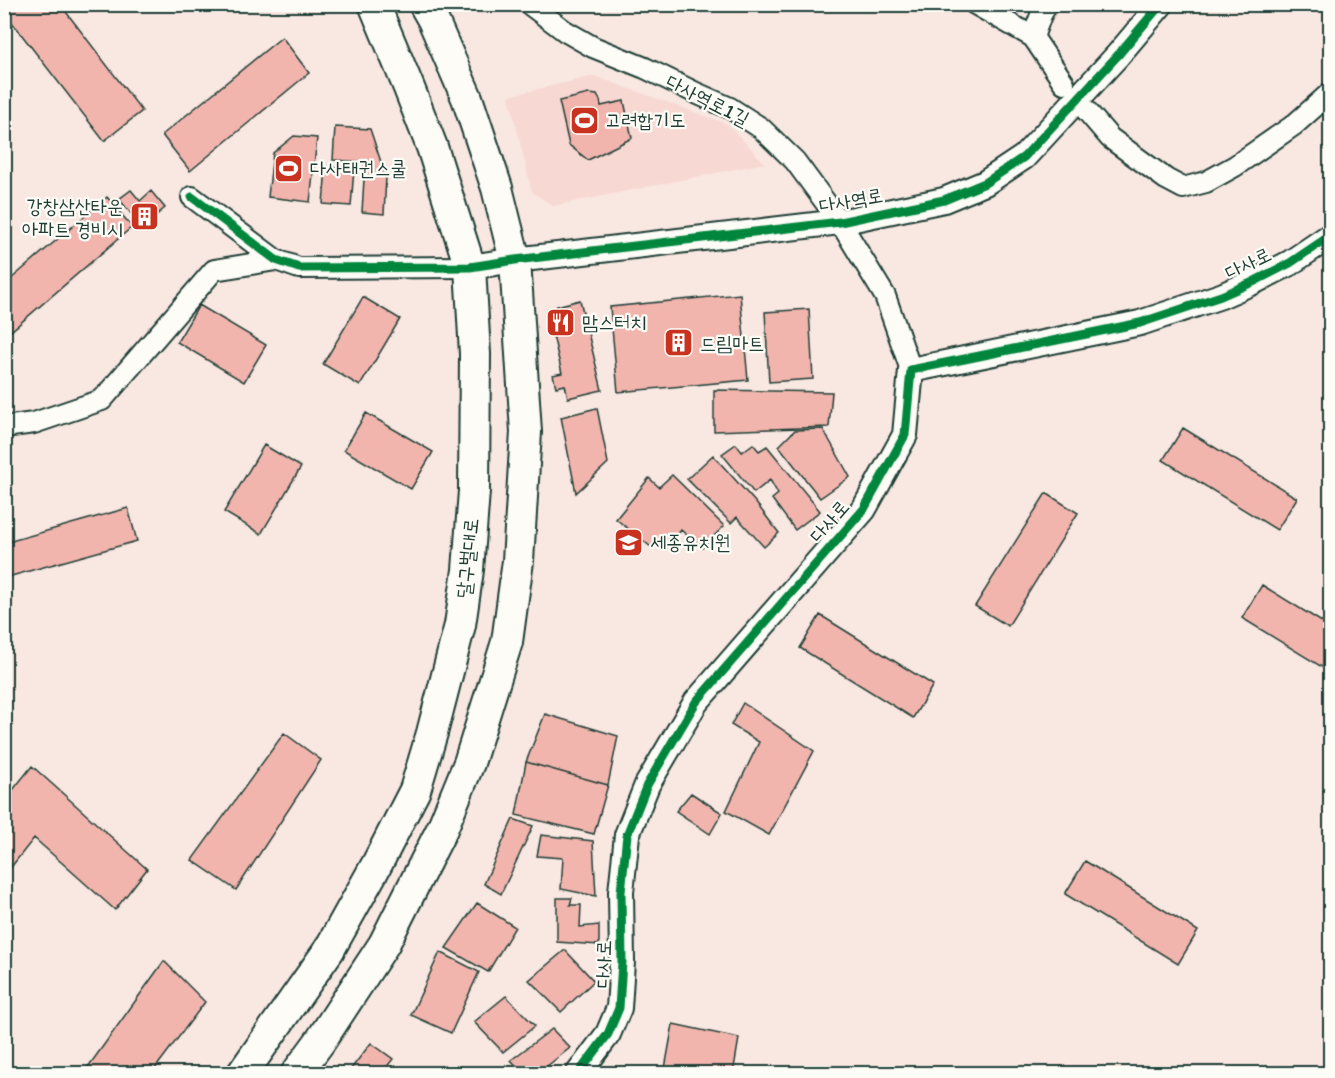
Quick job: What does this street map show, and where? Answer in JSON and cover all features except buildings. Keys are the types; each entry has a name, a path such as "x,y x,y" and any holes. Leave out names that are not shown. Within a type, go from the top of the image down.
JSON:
{"main road":[{"name":"달구벌대로","path":"242,1074 329,950 415,790 460,625 468,570 474,490 475,366 470,267 432,147 374,4"},
{"path":"296,1074 384,944 442,828 469,763 507,642 518,561 526,432 515,260 497,188 467,98 424,4"}],"street":[{"name":"다사역로1길","path":"529,4 565,31 593,47 645,68 730,108 761,129 795,161 840,222 885,296 911,370"},
{"path":"975,4 1033,36 1064,83"},
{"path":"1033,36 1047,4"},
{"name":"다사역로","path":"470,267 840,222 944,200 985,183 1024,157 1118,55 1161,4"},
{"path":"1086,110 1110,138 1166,179 1183,188 1206,182 1235,166 1294,125 1330,93"},
{"path":"192,197 276,260 299,267 470,267"},
{"name":"다사로","path":"578,1074 608,1034 619,1008 622,962 621,892 627,835 647,785 696,702 864,508 905,435 911,370 1140,323 1221,296 1252,282 1290,262 1330,236"},
{"path":"4,427 34,423 102,400 214,270 276,260"}],"shaded area":[{"path":"594,76 727,124 765,163 553,206 532,192 509,96"}],"cycle path":[{"path":"192,197 276,260 299,268 470,267 840,222 944,200 985,183 1024,157 1118,55 1161,4"},
{"path":"578,1074 608,1034 619,1008 622,962 621,892 627,835 647,785 696,702 864,509 905,435 911,370 1140,323 1221,296 1253,282 1290,263 1330,236"}],"place":[{"name":"고려합기도","path":"584,120"},
{"name":"다사태권스쿨","path":"289,168"},
{"name":"강창삼산타운 아파트 경비시","path":"144,217"},
{"name":"맘스터치","path":"561,322"},
{"name":"드림마트","path":"679,343"},
{"name":"세종유치원","path":"629,542"}]}
